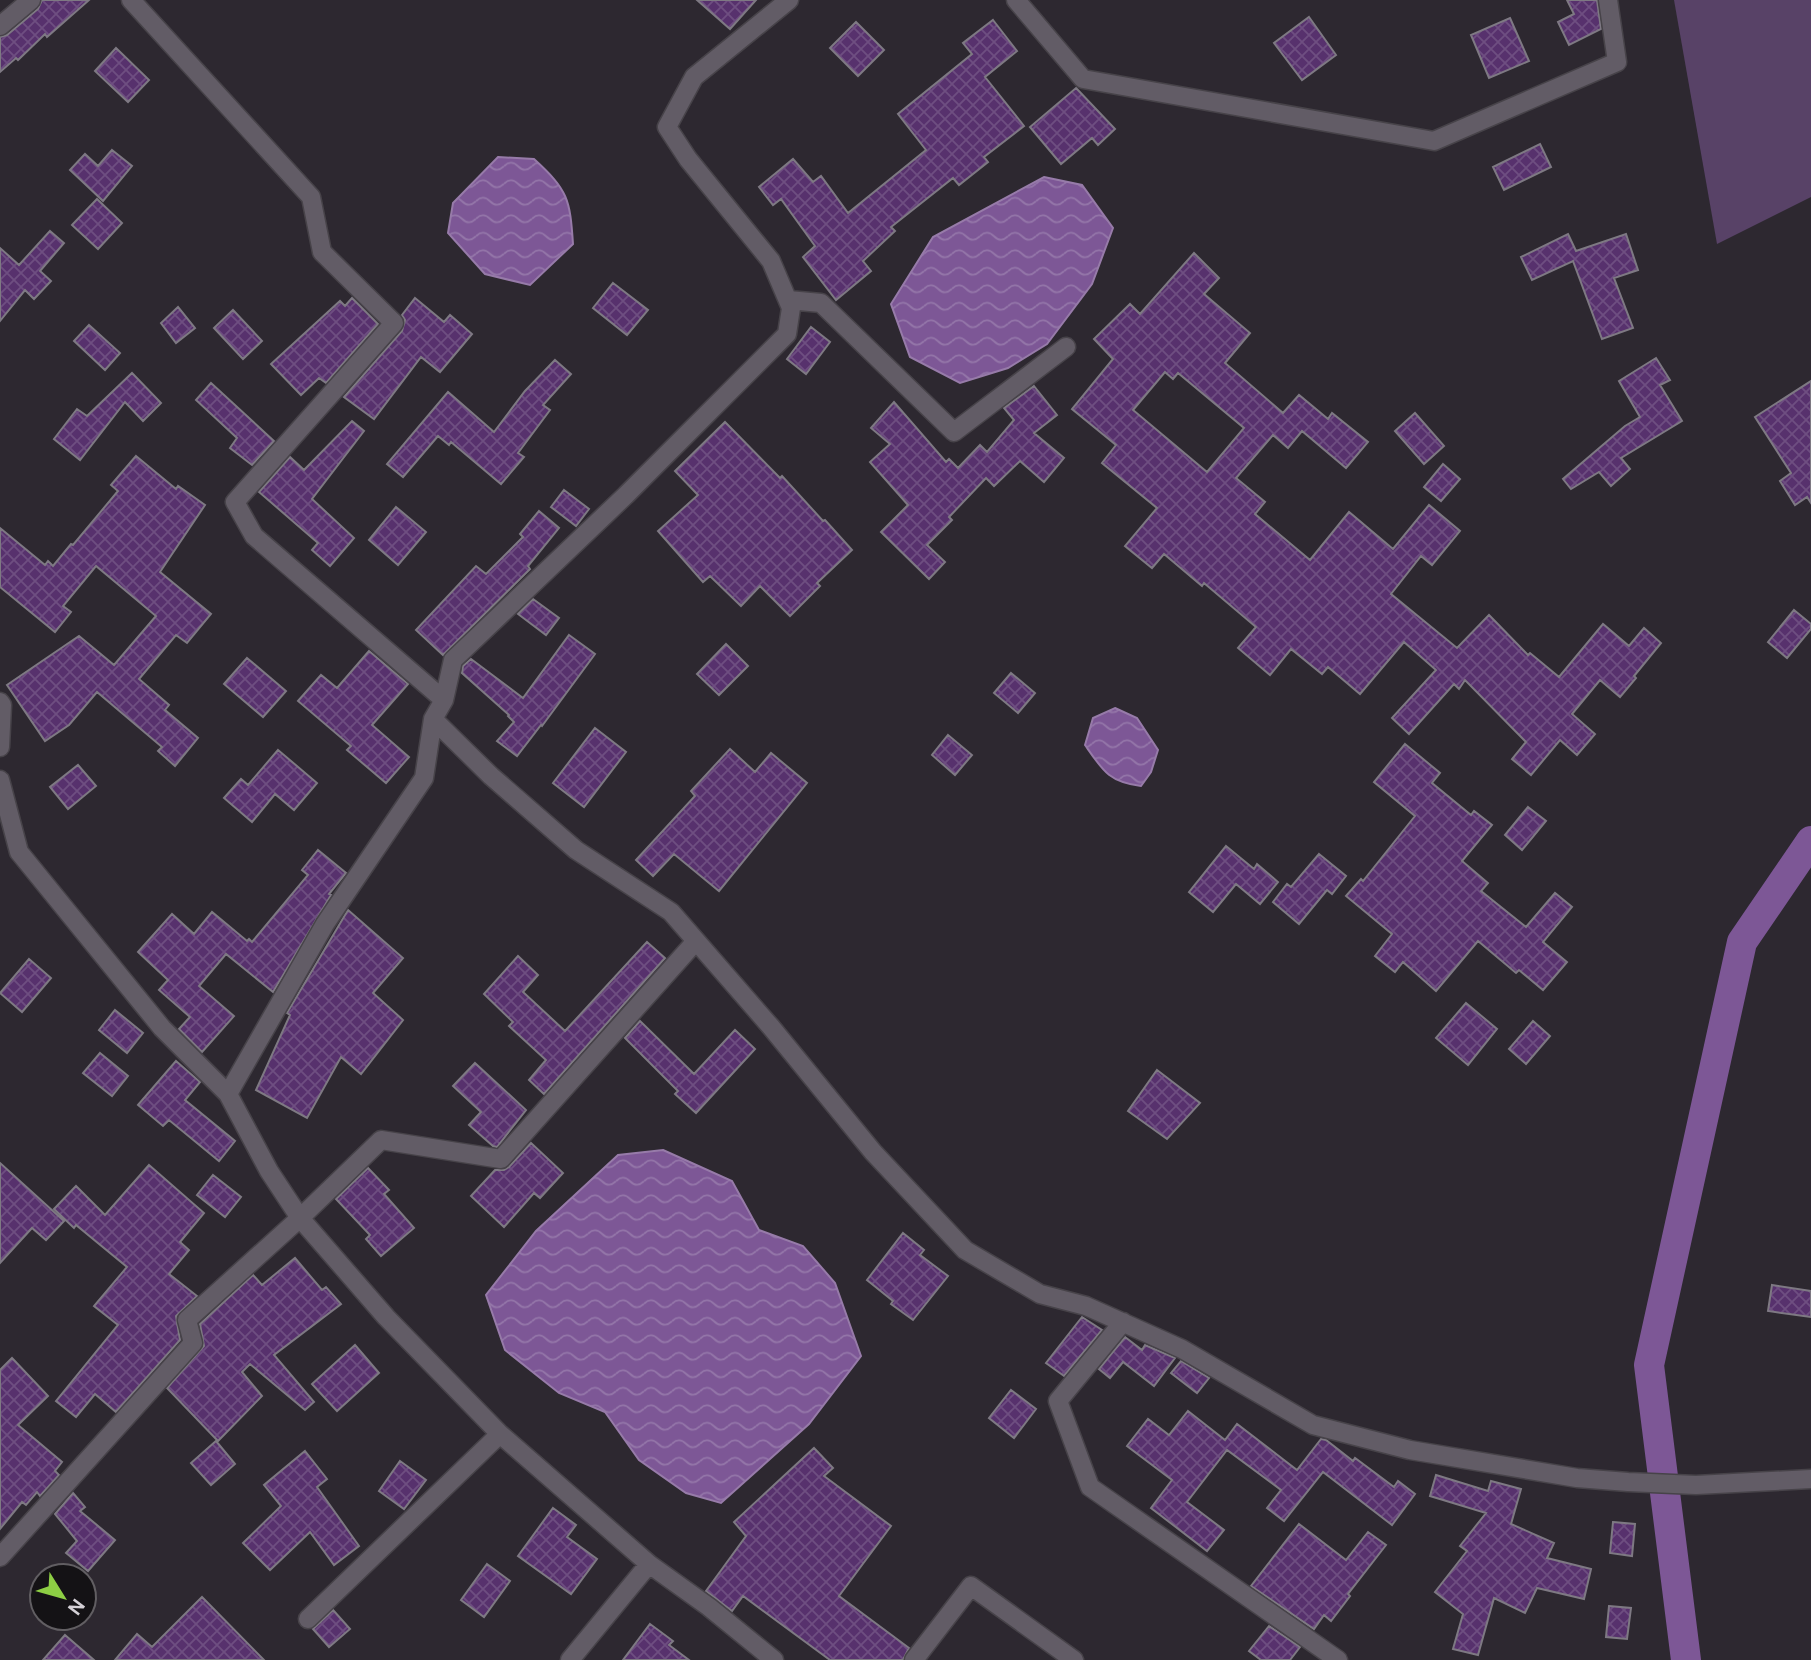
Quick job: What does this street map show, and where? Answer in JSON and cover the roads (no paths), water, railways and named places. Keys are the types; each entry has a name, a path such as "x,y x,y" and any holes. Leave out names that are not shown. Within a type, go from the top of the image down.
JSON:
{"street":[{"path":"0,26 31,0"},
{"path":"131,0 311,197 322,251 394,323 235,502 254,536 444,700"},
{"path":"228,1094 326,924 424,778 433,719 444,700 453,660 626,495 787,334 791,308 771,261 688,159 667,127 694,77 789,0"},
{"path":"1016,0 1083,79 1434,141 1617,62 1608,0"},
{"path":"788,300 821,303 954,432 1066,347"},
{"path":"0,702 0,747"},
{"path":"433,719 491,776 576,850 671,912 873,1152 965,1250 1040,1294 1086,1306 1182,1349 1313,1425 1409,1450 1577,1478 1628,1482 1696,1485 1811,1479"},
{"path":"0,780 19,852 162,1028 228,1094 269,1171 300,1218 386,1317 500,1434 649,1564 709,1607 774,1660"},
{"path":"0,1557 193,1343 187,1320 381,1140 501,1159 696,941"},
{"path":"1123,1322 1058,1401 1090,1487 1338,1660"},
{"path":"308,1619 500,1434"},
{"path":"570,1660 649,1564"},
{"path":"915,1660 971,1586 1074,1660"}],"water":[{"path":"498,157 534,159 554,179 568,206 573,244 530,285 485,274 448,233 453,203"},
{"path":"1044,177 1082,185 1113,228 1092,284 1047,344 1008,368 960,383 910,357 891,304 933,237"},
{"path":"1115,708 1137,718 1158,750 1151,772 1141,786 1121,782 1108,774 1085,745 1093,718"},
{"path":"663,1150 732,1181 759,1230 803,1246 835,1283 861,1356 809,1424 721,1503 686,1493 639,1460 605,1412 559,1393 505,1350 486,1295 536,1231 618,1155"}],"waterway":[{"path":"1686,1660 1649,1365 1742,942 1811,841"}]}
